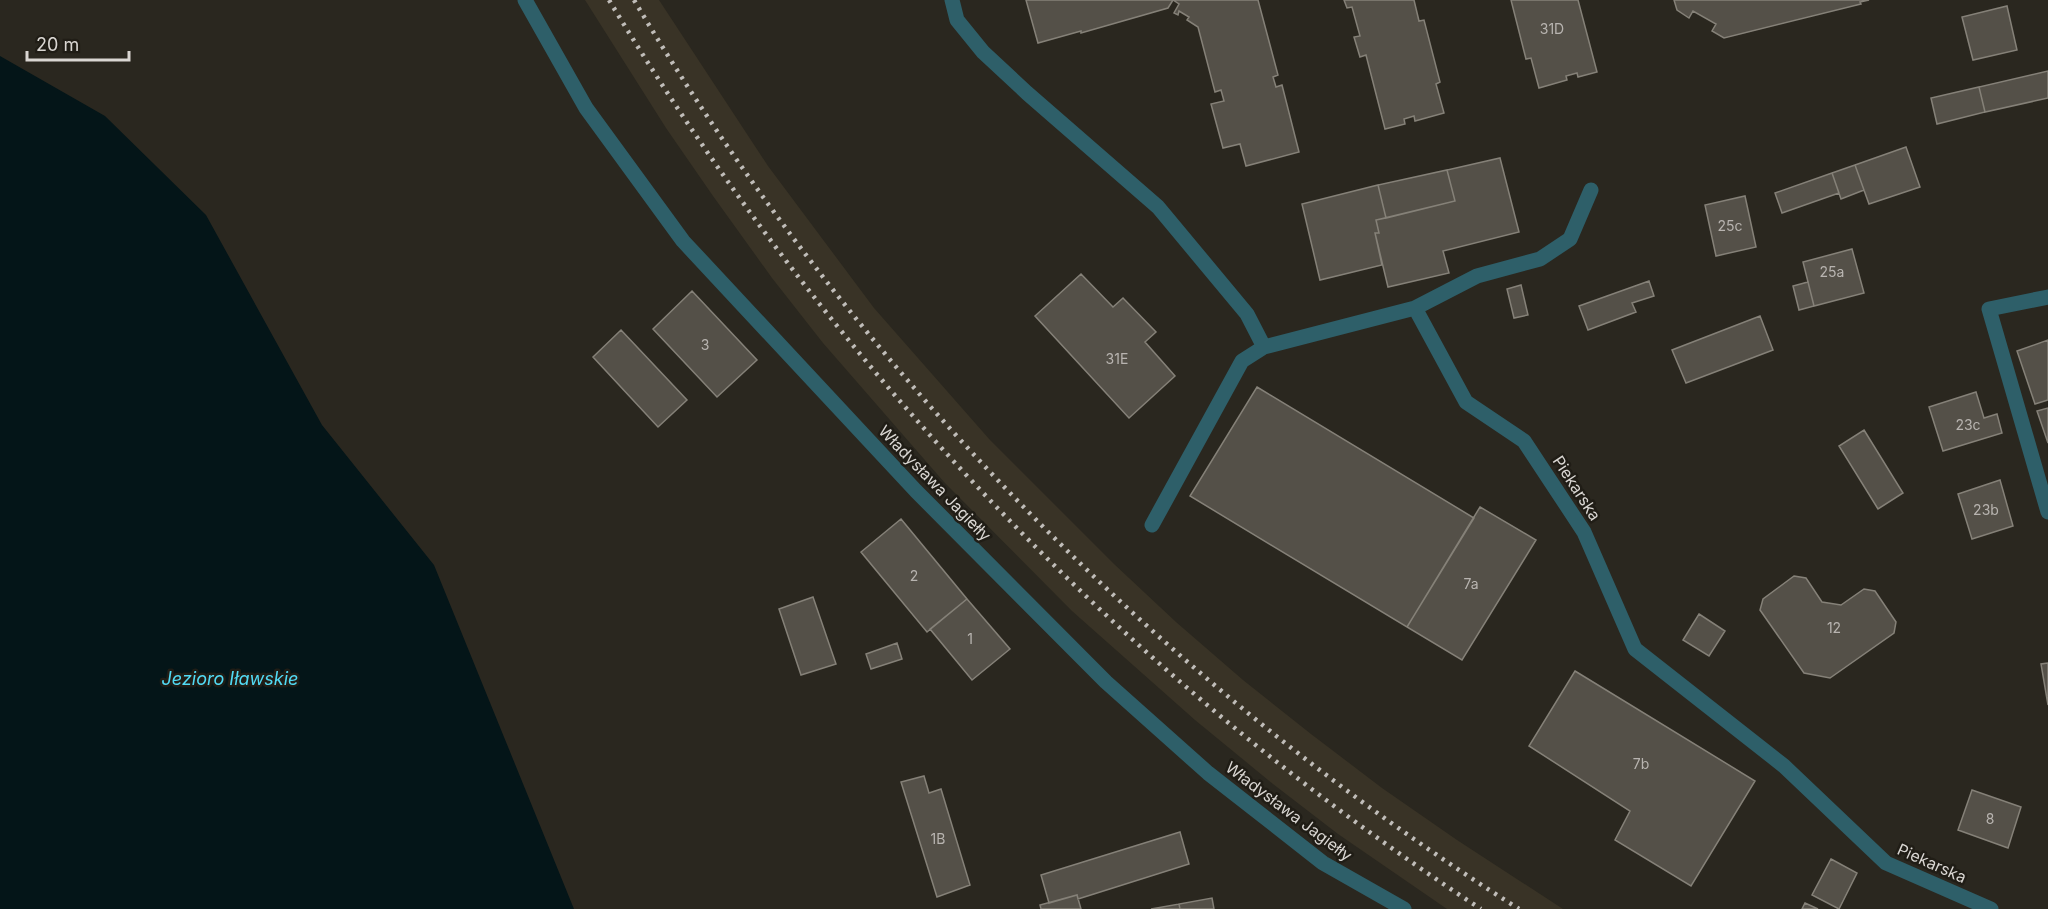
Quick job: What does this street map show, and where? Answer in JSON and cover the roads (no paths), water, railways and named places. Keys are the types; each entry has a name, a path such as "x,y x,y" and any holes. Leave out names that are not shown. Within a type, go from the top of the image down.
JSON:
{"street":[{"name":"Władysława Jagiełły","path":"525,0 586,108 683,241 916,491 1106,682 1208,773 1323,863 1404,909"},
{"path":"952,0 957,20 983,52 1158,207 1247,314 1264,347"},
{"path":"1152,525 1242,361 1264,347 1415,308 1478,276 1540,259 1570,239 1591,190"},
{"path":"2048,297 1989,309 2048,512"},
{"name":"Piekarska","path":"1415,308 1466,402 1524,441 1584,532 1635,649 1784,766 1886,863 1991,909"}],"water":[{"name":"Jezioro Iławskie","path":"0,56 105,116 206,215 322,425 434,565 574,909 0,909"}],"railway":[{"path":"609,0 695,135 788,264 888,387 994,504 1106,615 1225,720 1350,818 1481,909"},
{"path":"634,0 720,135 813,265 915,389 1023,507 1138,618 1260,723 1387,820 1519,909"}]}
